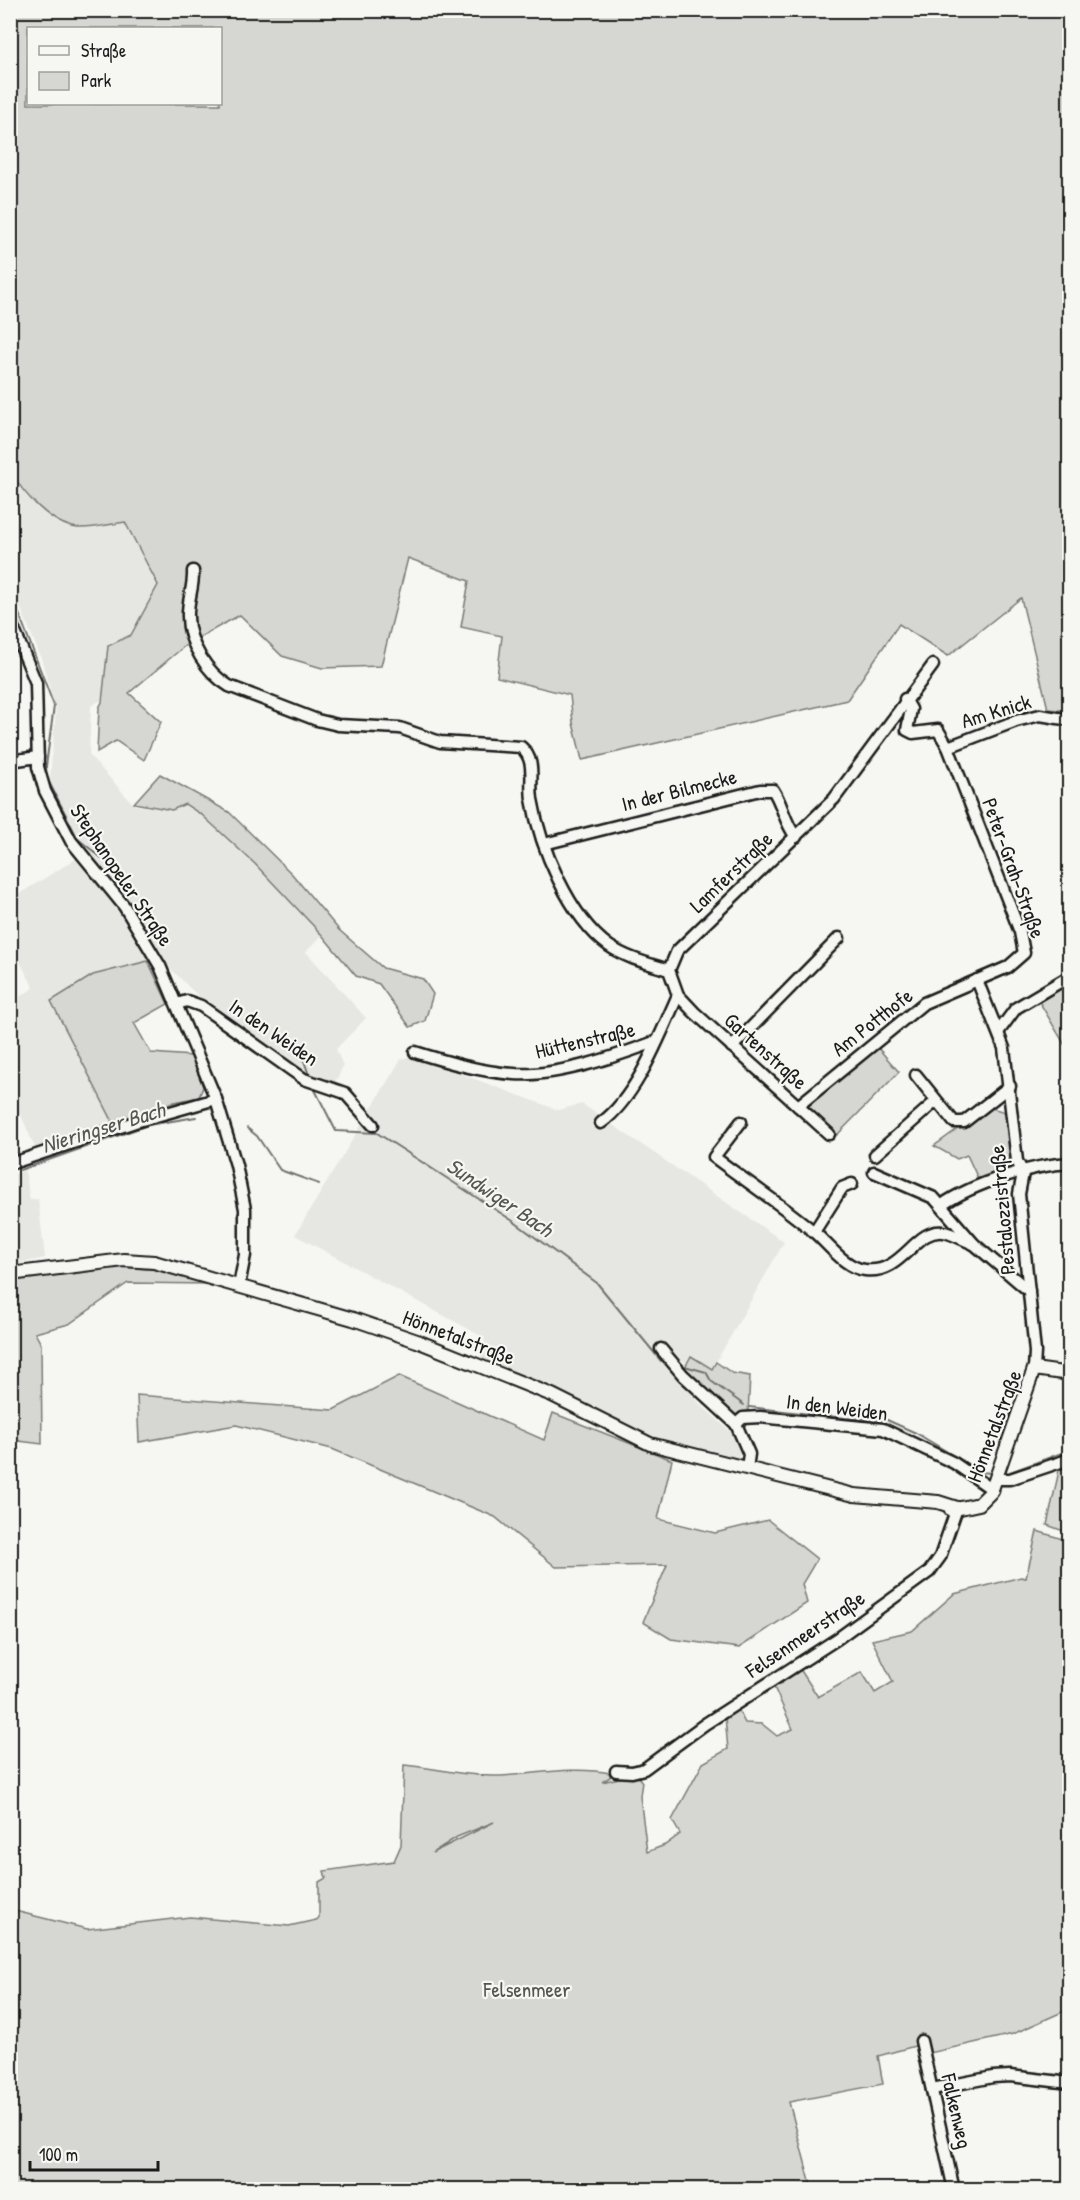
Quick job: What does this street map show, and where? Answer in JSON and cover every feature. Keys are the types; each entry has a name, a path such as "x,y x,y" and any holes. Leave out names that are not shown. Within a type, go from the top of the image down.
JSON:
{"main road":[{"name":"Hönnetalstraße","path":"10,1274 124,1260 154,1262 353,1319 447,1352 552,1395 650,1444 854,1495 937,1510 979,1504 995,1484 1034,1369 1070,1374"}],"street":[{"path":"193,571 194,584 188,616 191,638 218,679 317,720 338,724 400,728 440,742 497,743 521,747 530,758 536,819 544,844 561,882 590,929 611,947 669,970 678,995 632,1088 613,1115 601,1123"},
{"name":"Stephanopeler Straße","path":"10,620 36,683 38,757 45,791 66,832 124,906 164,972 216,1099 236,1165 245,1209 245,1255 239,1286"},
{"name":"Lamferstraße","path":"669,970 677,951 834,799 905,699 933,664"},
{"name":"Am Knick","path":"905,699 911,709 907,730 912,733 938,730 948,747 1032,717 1070,720"},
{"name":"Peter-Grah-Straße","path":"948,747 1024,942 1024,953 1017,961 978,980"},
{"path":"10,760 38,757"},
{"name":"In der Bilmecke","path":"544,844 760,790 773,790 780,801 787,826 796,837"},
{"path":"732,1047 839,938"},
{"path":"999,1031 1016,1008 1070,976"},
{"name":"Pestalozzistraße","path":"978,980 999,1031 1010,1086 1017,1161 1023,1173 1019,1194 1035,1352 1034,1369"},
{"name":"Am Potthofe","path":"798,1106 924,1003 978,980"},
{"name":"Gartenstraße","path":"678,995 732,1047 830,1134"},
{"name":"In den Weiden","path":"177,1004 187,1001 201,1006 304,1079 345,1093 373,1125"},
{"name":"Hüttenstraße","path":"415,1052 477,1068 516,1074 566,1069 657,1041"},
{"path":"916,1075 954,1122 964,1122 1010,1086"},
{"path":"10,1164 135,1122 216,1099"},
{"path":"876,1155 936,1101"},
{"path":"741,1122 714,1157 814,1232 849,1263 862,1270 875,1270 900,1261 928,1233 944,1232 974,1245"},
{"path":"942,1205 1008,1174 1023,1173 1048,1164 1070,1163"},
{"path":"874,1172 934,1198 974,1245 1029,1291"},
{"path":"814,1232 842,1188 852,1184"},
{"path":"661,1349 683,1375 736,1424 749,1454 747,1468"},
{"name":"In den Weiden","path":"736,1424 743,1418 760,1417 883,1429 995,1484"},
{"path":"995,1484 1070,1459"},
{"name":"Felsenmeerstraße","path":"616,1771 632,1772 644,1769 705,1724 837,1639 929,1572 940,1557 957,1508"},
{"name":"Falkenweg","path":"921,2041 954,2190"},
{"path":"932,2089 1002,2076 1070,2083"}],"shaded area":[{"path":"10,471 15,480 52,518 77,528 125,522 158,585 131,635 108,646 103,699 91,706 89,755 134,805 172,810 185,803 202,815 255,864 322,935 306,952 366,1018 336,1049 343,1066 335,1083 301,1074 206,1004 160,958 93,975 51,1001 113,1122 36,1150 21,1115 11,1118 11,1002 34,988 11,945 11,899 87,852 59,803 50,779 56,710 41,658 11,584"},
{"path":"413,1056 558,1110 582,1104 784,1242 712,1369 691,1356 686,1363 664,1348 658,1352 700,1404 744,1444 738,1458 656,1442 480,1361 485,1338 295,1235 401,1059"},
{"path":"25,1171 30,1200 38,1199 45,1258 11,1265 11,1175"}],"green space":[{"path":"11,11 1069,11 1069,711 1048,709 1021,598 948,656 899,624 847,700 582,760 573,723 570,695 497,677 502,636 461,627 469,581 408,558 381,666 322,668 282,656 240,615 187,644 129,693 161,722 144,760 116,741 97,752 99,708 102,702 108,646 131,635 158,585 125,522 89,528 68,526 38,507 11,471"},
{"path":"160,774 229,812 292,874 339,930 383,968 423,979 433,994 425,1021 410,1027 379,984 356,976 322,935 255,864 202,815 185,804 172,810 134,803"},
{"path":"148,961 168,1004 134,1023 151,1053 192,1056 203,1087 199,1097 170,1103 113,1122 51,1001 93,975"},
{"path":"1069,981 1069,1052 1037,998"},
{"path":"878,1048 899,1072 837,1135 803,1107"},
{"path":"988,1107 1009,1113 1014,1162 1009,1172 980,1183 967,1155 957,1159 934,1146"},
{"path":"120,1267 161,1270 213,1284 128,1283 69,1324 35,1333 41,1344 42,1444 11,1440 10,1280"},
{"path":"691,1356 712,1369 716,1362 732,1373 750,1376 748,1413 734,1416 684,1369"},
{"path":"399,1376 544,1440 553,1413 672,1460 658,1519 715,1533 768,1520 817,1559 802,1584 807,1603 739,1648 671,1639 643,1622 667,1565 556,1567 495,1517 332,1449 236,1425 139,1442 137,1395 333,1410"},
{"path":"1069,1463 1069,1533 1047,1525 1060,1466"},
{"name":"Felsenmeer","path":"1037,1531 1069,1541 1069,2009 1013,2034 930,2053 926,2043 878,2056 883,2084 789,2102 812,2189 11,2190 11,1910 87,1929 190,1917 289,1926 316,1920 319,1918 319,1882 326,1878 324,1871 394,1861 401,1845 404,1765 489,1776 569,1770 610,1773 610,1777 602,1782 636,1774 642,1782 640,1796 647,1852 665,1845 680,1834 672,1820 703,1763 728,1749 725,1717 738,1709 745,1723 762,1724 777,1736 793,1729 773,1685 800,1669 818,1697 862,1672 875,1693 893,1682 872,1640 912,1631 954,1594 1021,1577 1026,1578","holes":["494,1822 432,1853 457,1837"]}],"waterway":[{"name":"Sundwiger Bach","path":"10,590 54,706 46,766 47,778 78,839 103,859"},
{"name":"Sundwiger Bach","path":"297,1041 309,1075"},
{"name":"Sundwiger Bach","path":"313,1086 336,1131 377,1133 513,1221 597,1283 661,1361"},
{"name":"Nieringser Bach","path":"20,1170 148,1125 196,1117"},
{"name":"Sundwiger Bach","path":"247,1128 257,1136 280,1170 319,1184"},
{"name":"Sundwiger Bach","path":"681,1365 706,1372 711,1381 744,1405"},
{"name":"Sundwiger Bach","path":"749,1407 845,1418 887,1420 916,1433 981,1472 991,1473"},
{"name":"Sundwiger Bach","path":"1010,1472 1070,1450"}]}
